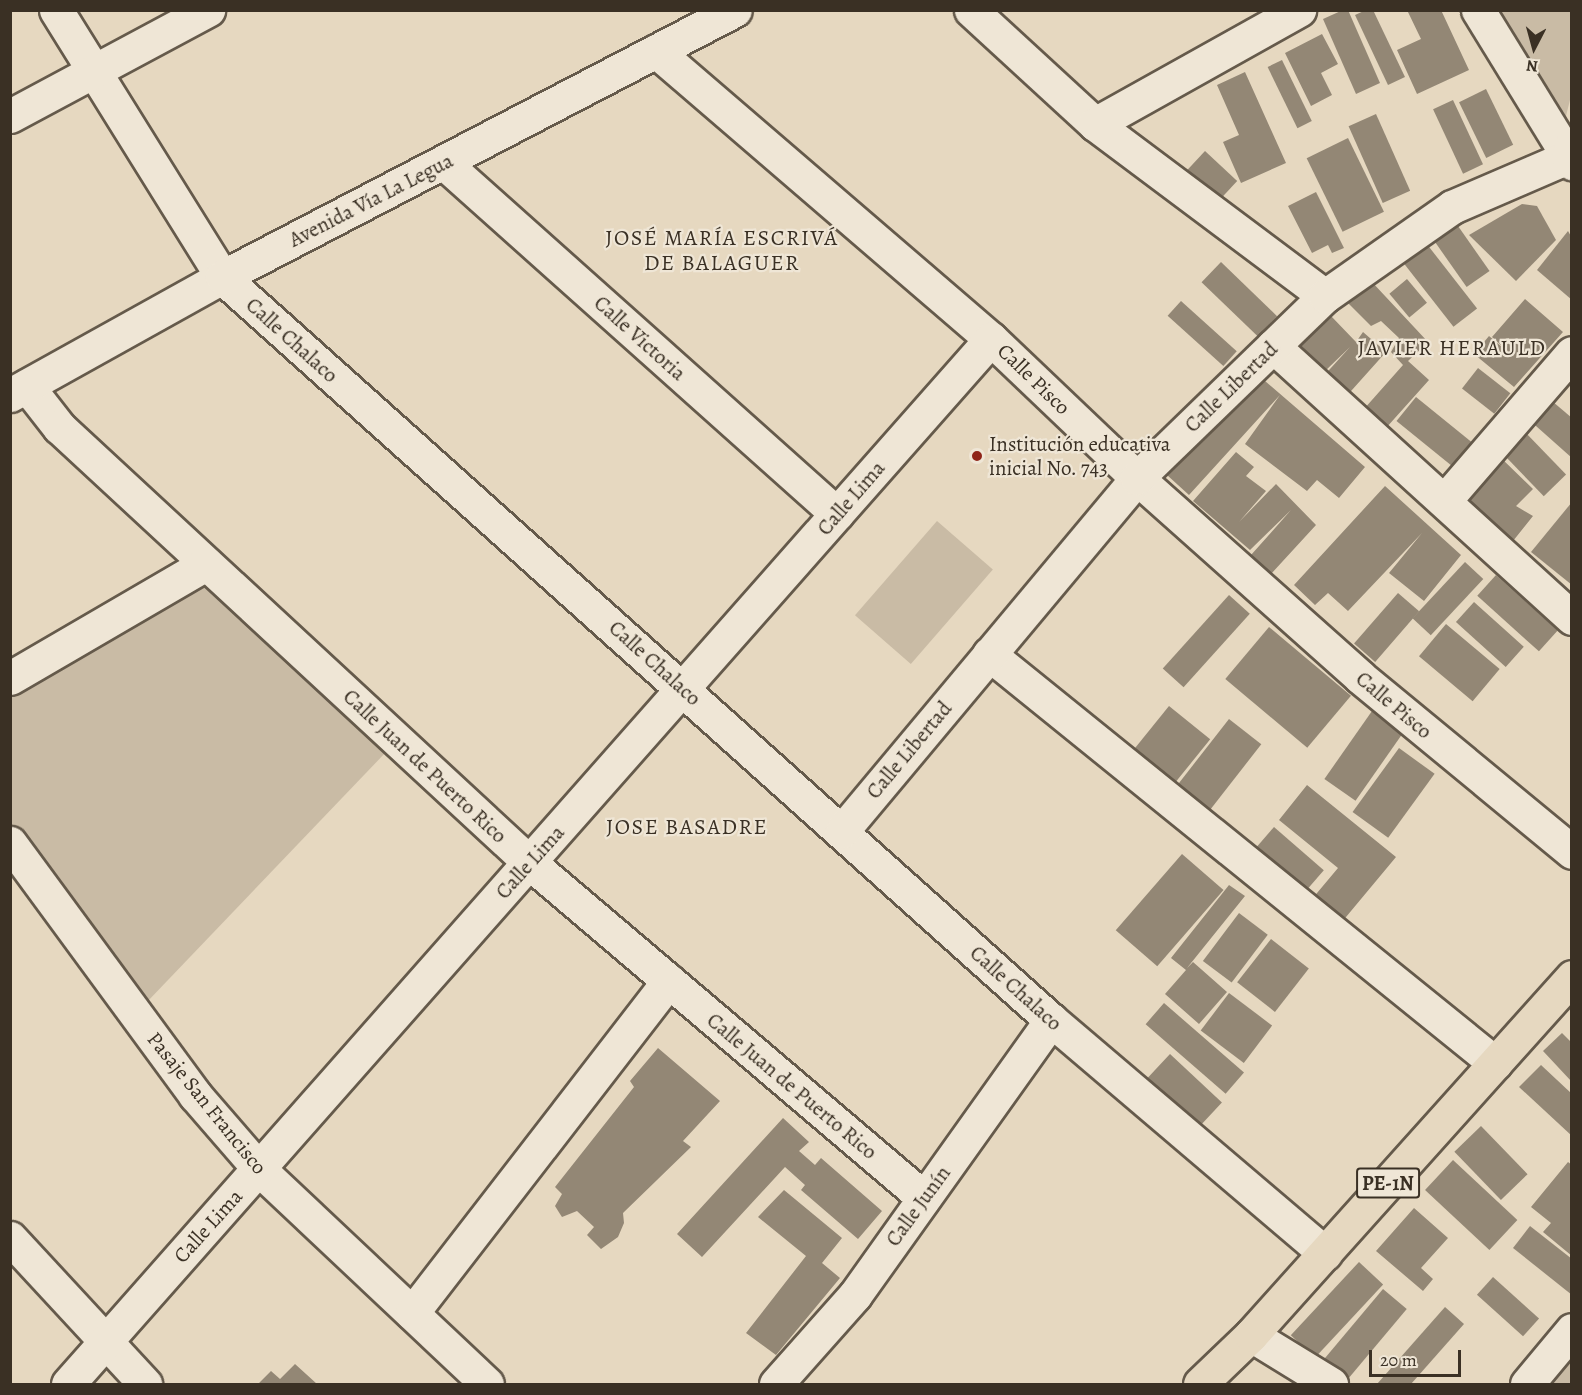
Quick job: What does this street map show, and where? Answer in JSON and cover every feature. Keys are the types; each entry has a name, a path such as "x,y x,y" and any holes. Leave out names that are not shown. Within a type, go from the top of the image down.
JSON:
{"main road":[{"name":"PE-1N","path":"1200,1384 1251,1335 1572,978"}],"street":[{"name":"Calle Chalaco","path":"56,10 222,277 1051,1020 1325,1253"},
{"path":"10,116 208,10"},
{"name":"Avenida Vía La Legua","path":"19,390 222,277 735,10"},
{"path":"971,10 1095,124 1325,296"},
{"path":"1095,124 1299,10"},
{"path":"1478,10 1570,155"},
{"name":"Calle Pisco","path":"656,51 991,339 1137,478 1360,677 1572,852"},
{"name":"Calle Libertad","path":"842,831 1137,478 1325,296 1452,207 1570,155"},
{"name":"Calle Victoria","path":"443,162 837,514"},
{"name":"Calle Lima","path":"68,1384 991,339"},
{"path":"1273,346 1445,500 1572,618"},
{"path":"1445,500 1572,353"},
{"name":"Calle Juan de Puerto Rico","path":"19,390 530,863 924,1198"},
{"path":"10,678 206,564"},
{"path":"989,654 1495,1063"},
{"name":"Pasaje San Francisco","path":"10,843 195,1095 258,1169 487,1384"},
{"path":"412,1313 669,981"},
{"name":"Calle Junín","path":"776,1384 855,1295 1051,1020"},
{"path":"10,1238 145,1384"},
{"path":"1527,1384 1572,1330"},
{"path":"1251,1335 1331,1384"}],"shaded area":[{"path":"1500,11 1571,11 1571,96 1564,124"},
{"path":"937,521 993,570 911,664 855,615"},
{"path":"203,581 387,751 146,1003 11,823 11,695"},
{"path":"1571,1354 1571,1384 1547,1384"}],"building":[{"path":"1348,10 1380,83 1356,94 1323,19"},
{"path":"1366,10 1373,10 1405,77 1388,85 1355,15"},
{"path":"1407,10 1441,10 1469,70 1417,94 1397,50 1421,39"},
{"path":"1322,34 1338,64 1321,73 1332,95 1311,106 1285,53"},
{"path":"1282,60 1312,121 1297,128 1268,67"},
{"path":"1245,72 1286,163 1241,183 1223,142 1239,135 1217,85"},
{"path":"1486,89 1513,145 1486,158 1459,102"},
{"path":"1453,100 1483,164 1463,174 1433,109"},
{"path":"1376,114 1410,191 1383,203 1349,126"},
{"path":"1348,138 1384,212 1343,232 1307,158"},
{"path":"1205,151 1237,181 1217,203 1185,173"},
{"path":"1316,192 1344,248 1332,253 1328,245 1312,253 1288,206"},
{"path":"1522,204 1537,206 1556,240 1516,281 1469,235"},
{"path":"1458,226 1490,271 1467,287 1435,242"},
{"path":"1568,231 1572,238 1572,300 1537,270"},
{"path":"1426,243 1477,308 1453,327 1402,261"},
{"path":"1221,262 1277,316 1258,336 1202,282"},
{"path":"1407,279 1427,303 1409,318 1389,294"},
{"path":"1371,281 1428,342 1408,361 1429,380 1386,428 1364,409 1403,365 1391,352 1399,338 1381,321 1371,326 1348,303"},
{"path":"1525,299 1563,332 1514,387 1474,354 1489,336 1514,357 1492,337"},
{"path":"1181,301 1237,351 1223,366 1168,316"},
{"path":"1331,316 1356,342 1363,332 1386,352 1343,400 1320,380 1350,347 1324,372 1299,347"},
{"path":"1478,368 1510,393 1494,414 1462,388"},
{"path":"1258,375 1365,467 1339,498 1317,480 1307,491 1245,444 1280,395 1189,495 1167,475"},
{"path":"1546,396 1572,418 1572,458 1527,418"},
{"path":"1416,397 1473,443 1453,467 1396,421"},
{"path":"1523,430 1566,475 1544,496 1501,452"},
{"path":"1236,452 1254,467 1246,476 1266,491 1239,522 1276,484 1316,525 1271,574 1251,555 1291,510 1250,550 1193,501"},
{"path":"1499,456 1533,489 1516,506 1533,516 1513,541 1460,497"},
{"path":"1385,486 1461,555 1424,601 1389,573 1422,533 1348,611 1328,593 1315,605 1294,585"},
{"path":"1572,502 1572,585 1531,552"},
{"path":"1465,562 1483,579 1431,635 1412,618"},
{"path":"1496,575 1558,631 1539,651 1477,596"},
{"path":"1398,593 1419,611 1375,662 1354,644"},
{"path":"1229,595 1250,614 1184,687 1163,669"},
{"path":"1474,602 1524,647 1506,667 1456,622"},
{"path":"1446,624 1500,669 1473,701 1419,656"},
{"path":"1269,627 1351,696 1307,748 1225,679"},
{"path":"1169,706 1210,739 1172,786 1131,753"},
{"path":"1372,711 1403,733 1356,801 1324,779"},
{"path":"1229,719 1261,744 1210,810 1177,785"},
{"path":"1399,748 1435,774 1388,838 1353,812"},
{"path":"1307,785 1396,857 1341,923 1312,899 1338,868 1279,820"},
{"path":"1274,827 1324,870 1302,896 1252,853"},
{"path":"1182,854 1224,890 1157,966 1116,930"},
{"path":"1229,885 1245,896 1187,968 1193,962 1227,992 1199,1024 1165,994 1186,970 1171,958"},
{"path":"1239,913 1268,935 1232,983 1203,961"},
{"path":"1271,939 1309,969 1275,1012 1237,982"},
{"path":"1229,993 1272,1025 1244,1063 1201,1031"},
{"path":"1164,1003 1244,1073 1226,1094 1146,1024"},
{"path":"1562,1033 1572,1043 1572,1082 1543,1051"},
{"path":"658,1048 720,1101 683,1141 691,1147 623,1213 624,1223 618,1237 601,1249 587,1235 594,1227 577,1211 562,1217 555,1206 562,1194 555,1187 634,1087 630,1081"},
{"path":"1170,1054 1222,1102 1197,1129 1145,1080"},
{"path":"1541,1065 1572,1094 1572,1136 1519,1087"},
{"path":"783,1118 809,1142 799,1151 815,1165 821,1158 882,1211 858,1239 801,1190 805,1185 785,1167 702,1257 677,1234"},
{"path":"1481,1126 1528,1174 1501,1200 1454,1152"},
{"path":"1453,1160 1517,1220 1489,1250 1425,1190"},
{"path":"1568,1162 1572,1165 1572,1256 1543,1232 1551,1223 1531,1207"},
{"path":"784,1190 842,1238 822,1263 840,1278 776,1355 746,1333 806,1256 758,1217"},
{"path":"1414,1208 1448,1238 1421,1268 1433,1279 1423,1291 1376,1251"},
{"path":"1530,1226 1572,1259 1572,1295 1513,1248"},
{"path":"1359,1262 1383,1285 1315,1358 1291,1335"},
{"path":"1493,1277 1539,1318 1523,1336 1477,1295"},
{"path":"1383,1289 1407,1309 1345,1382 1321,1363"},
{"path":"1445,1307 1464,1324 1411,1384 1377,1384"},
{"path":"295,1364 317,1384 258,1384 271,1371 280,1379"}],"place":[{"name":"Institución educativa inicial No. 743","path":"977,456"}],"district":[{"name":"JOSÉ MARÍA ESCRIVÁ DE BALAGUER","path":"722,250"},
{"name":"JAVIER HERAULD","path":"1452,349"},
{"name":"JOSE BASADRE","path":"687,828"}]}
